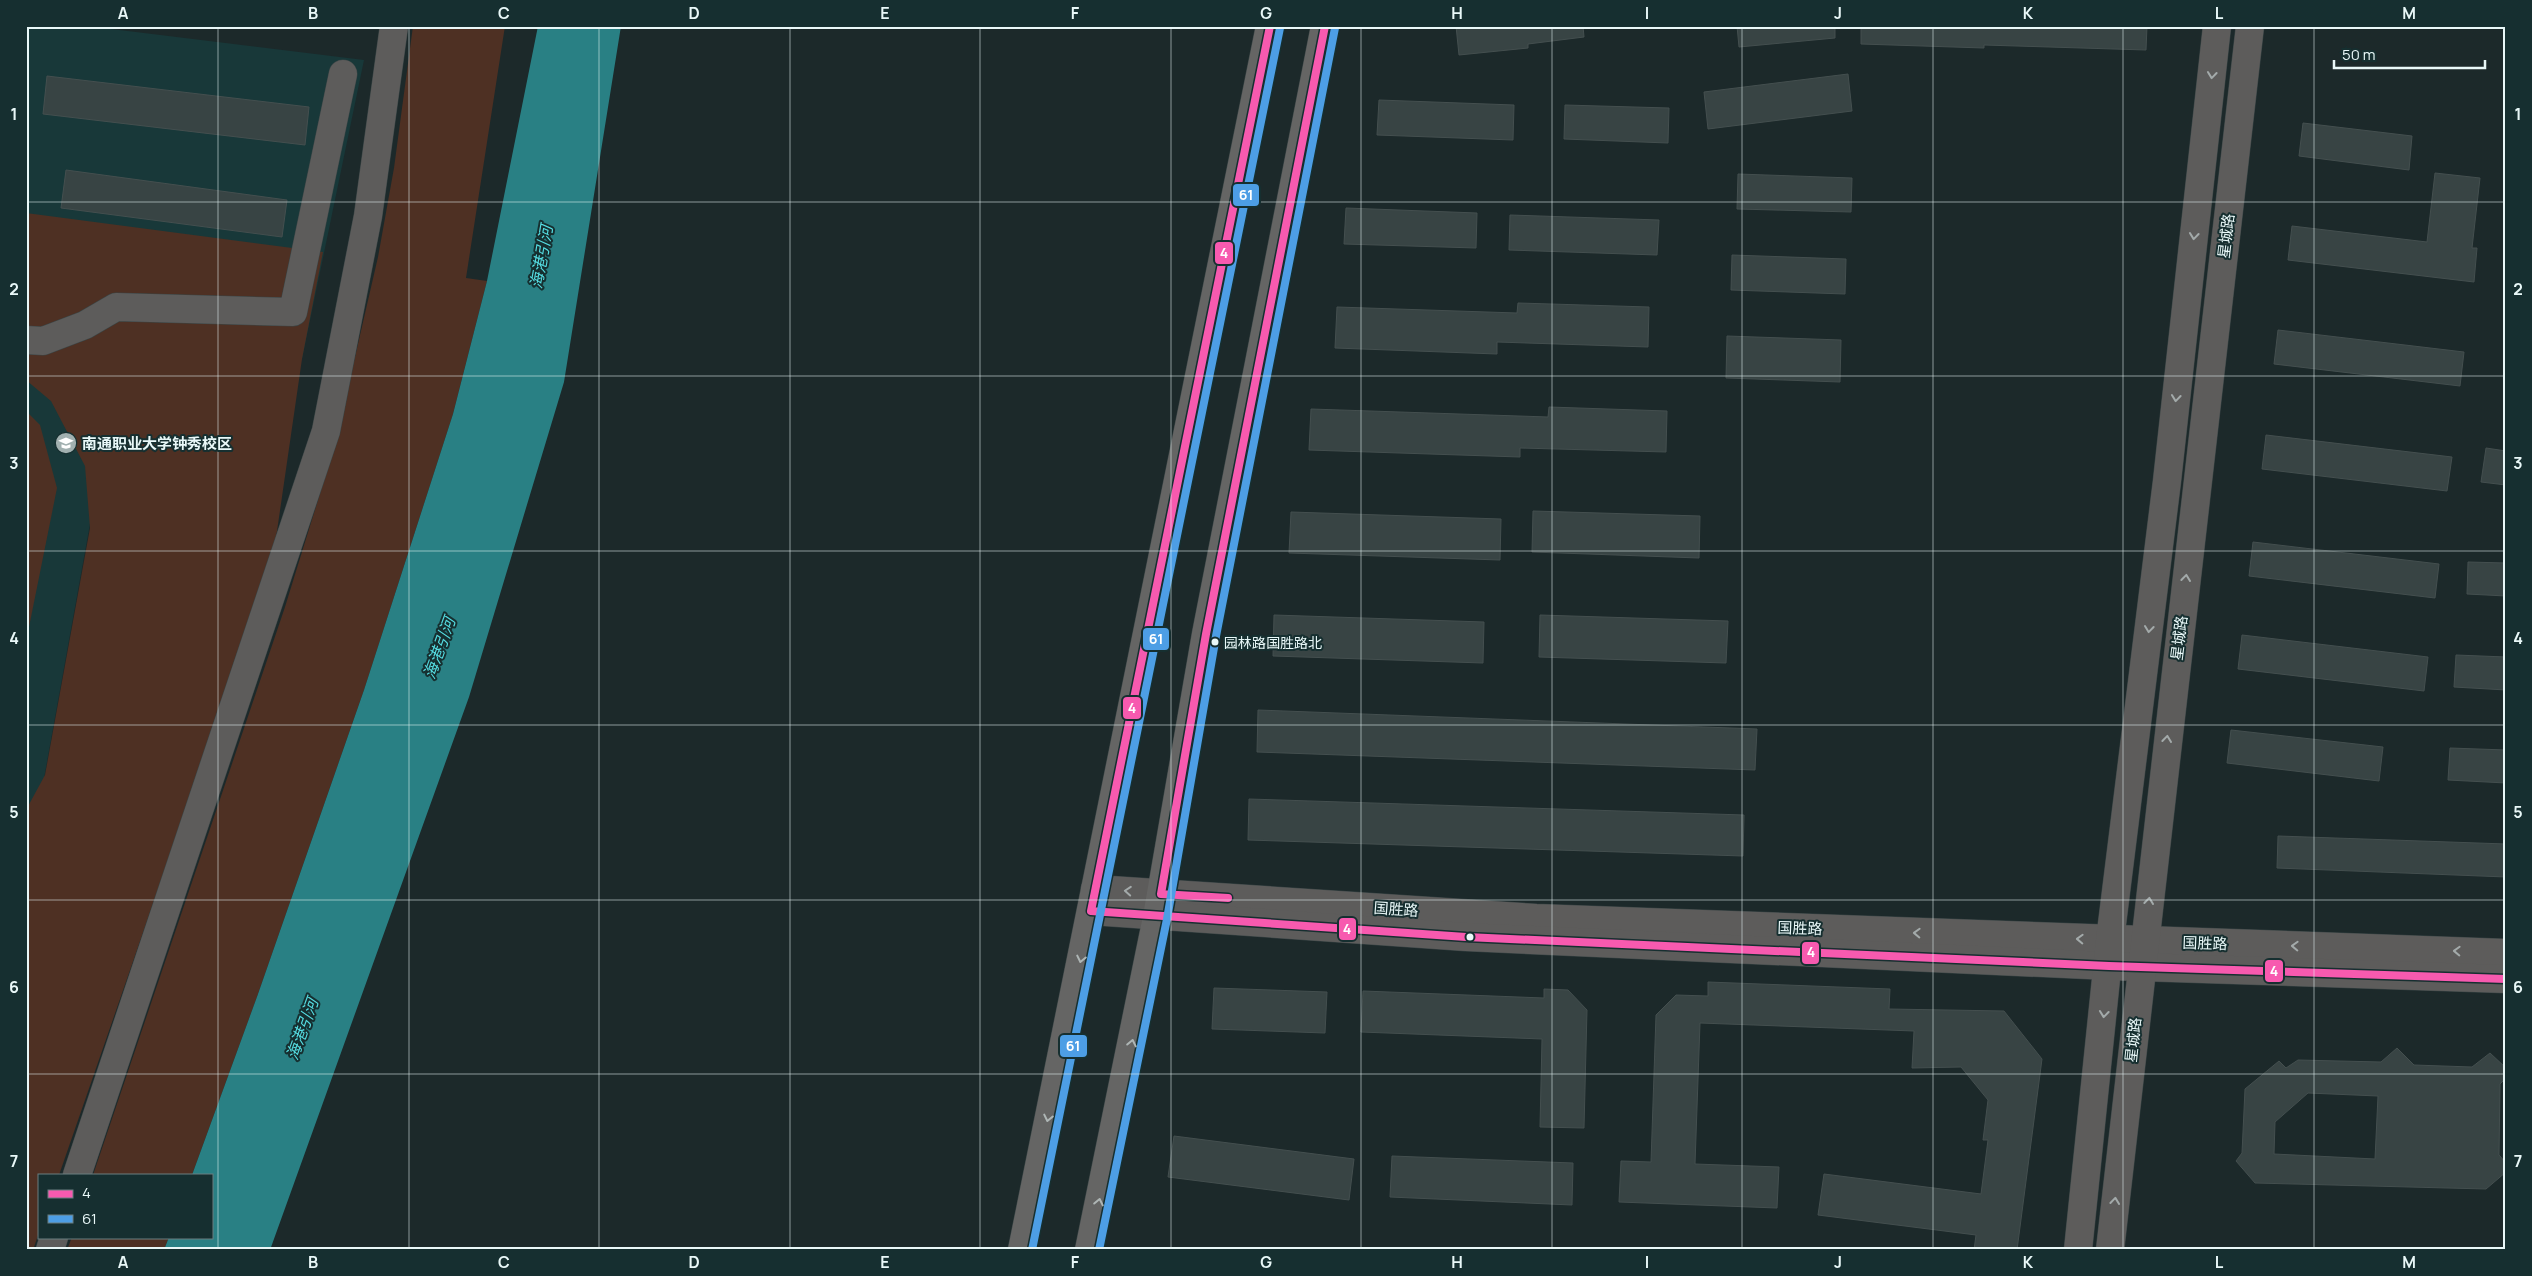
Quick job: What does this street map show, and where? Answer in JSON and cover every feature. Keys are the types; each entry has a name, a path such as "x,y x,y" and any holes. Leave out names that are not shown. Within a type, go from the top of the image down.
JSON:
{"main road":[{"path":"1022,1250 1270,26"},
{"path":"1089,1250 1159,906 1206,634 1325,26"}],"street":[{"path":"77,1174 326,431 368,216 394,26"},
{"name":"星城路","path":"2078,1250 2110,953 2167,481 2217,26"},
{"name":"星城路","path":"2110,1250 2142,954 2250,26"},
{"path":"26,340 43,341 85,325 116,307 293,312 343,74"},
{"name":"国胜路","path":"1093,900 1159,906 1545,918 2110,953 2506,953"},
{"name":"国胜路","path":"2142,954 2506,979"},
{"path":"50,1250 54,1238"}],"shaded area":[{"name":"南通职业大学钟秀校区","path":"26,26 87,26 364,60 302,359 122,347 26,878"},
{"path":"413,26 505,26 466,278 487,281 453,414 364,690 258,994 192,1174 93,1174 285,607 334,448 378,257 394,168"},
{"path":"26,213 323,252 302,359 275,545 206,751 59,1174 38,1174 38,1235 33,1250 26,1250 26,810 45,775 90,528 85,466 51,401 26,380"},
{"path":"26,411 40,425 57,488 26,642"},
{"path":"72,1238 169,1238 164,1250 67,1250"}],"water":[{"name":"海港引河","path":"538,26 621,26 564,382 469,697 270,1250 164,1250 169,1238 212,1238 212,1174 192,1174 258,994 364,690 453,414 487,281"}],"building":[{"path":"1456,26 1583,26 1584,37 1528,44 1528,48 1459,55"},
{"path":"1737,26 1835,26 1835,38 1739,47"},
{"path":"1861,26 2147,26 2146,50 1984,45 1984,48 1861,44"},
{"path":"1848,74 1852,111 1708,129 1704,92"},
{"path":"47,76 309,107 305,145 43,114"},
{"path":"1379,100 1514,105 1513,140 1377,135"},
{"path":"1565,105 1669,108 1668,143 1564,139"},
{"path":"2303,123 2412,136 2409,170 2299,156"},
{"path":"66,170 287,200 282,237 61,208"},
{"path":"2435,173 2480,178 2472,248 2477,248 2474,282 2288,260 2292,226 2427,242"},
{"path":"1738,174 1852,178 1851,212 1737,209"},
{"path":"1346,208 1477,213 1476,248 1344,244"},
{"path":"1510,215 1659,220 1657,255 1509,250"},
{"path":"1732,255 1846,259 1845,294 1731,290"},
{"path":"1518,303 1649,307 1648,347 1497,342 1497,354 1335,348 1337,307 1517,313"},
{"path":"2278,330 2464,352 2460,386 2274,364"},
{"path":"1727,336 1841,340 1840,382 1726,378"},
{"path":"1549,407 1667,411 1666,452 1520,448 1520,457 1309,450 1311,409 1548,417"},
{"path":"2266,435 2452,457 2447,491 2262,469"},
{"path":"2486,448 2506,451 2506,485 2481,482"},
{"path":"1533,511 1700,516 1699,558 1532,552"},
{"path":"1291,512 1501,519 1500,560 1289,553"},
{"path":"2253,542 2439,564 2435,598 2249,576"},
{"path":"2468,562 2506,563 2506,596 2467,594"},
{"path":"1274,615 1484,622 1483,663 1273,656"},
{"path":"1540,615 1728,621 1726,663 1539,657"},
{"path":"2242,635 2428,657 2424,691 2238,669"},
{"path":"2456,655 2506,657 2506,690 2454,687"},
{"path":"1258,710 1757,729 1755,770 1257,752"},
{"path":"2231,730 2383,747 2379,781 2227,763"},
{"path":"2450,748 2506,750 2506,783 2448,780"},
{"path":"1249,799 1744,815 1743,856 1248,840"},
{"path":"2278,836 2506,844 2506,877 2277,868"},
{"path":"1708,982 1890,989 1889,1009 2004,1011 2042,1059 2017,1250 1974,1250 1976,1235 1818,1215 1824,1174 1981,1194 1988,1140 1983,1140 1988,1100 1961,1067 1912,1068 1914,1031 1700,1023 1695,1164 1779,1167 1777,1208 1619,1202 1621,1161 1651,1162 1656,1015 1676,995 1708,996"},
{"path":"1214,988 1327,992 1325,1033 1212,1029"},
{"path":"1544,989 1568,990 1587,1010 1584,1128 1540,1127 1542,1039 1361,1032 1363,991 1544,998"},
{"path":"2397,1048 2414,1065 2472,1067 2490,1053 2506,1068 2506,1078 2500,1084 2499,1155 2506,1163 2506,1172 2486,1189 2255,1183 2236,1161 2242,1153 2245,1089 2279,1061 2286,1068 2298,1060 2381,1062","holes":["2308,1093 2378,1096 2375,1159 2274,1154 2275,1122"]},
{"path":"1174,1136 1354,1159 1349,1200 1168,1177"},
{"path":"1392,1156 1573,1163 1572,1205 1390,1197"}],"transit line":[{"name":"4","path":"1270,26 1091,911 1466,937 2109,966 2506,979"},
{"name":"4","path":"1228,898 1161,894 1206,634 1325,26"},
{"name":"61","path":"1032,1250 1280,28"},
{"name":"61","path":"1099,1250 1167,919 1216,636 1335,28"}],"place":[{"name":"南通职业大学钟秀校区","path":"66,443"},
{"name":"园林路国胜路北","path":"1215,642"}]}
